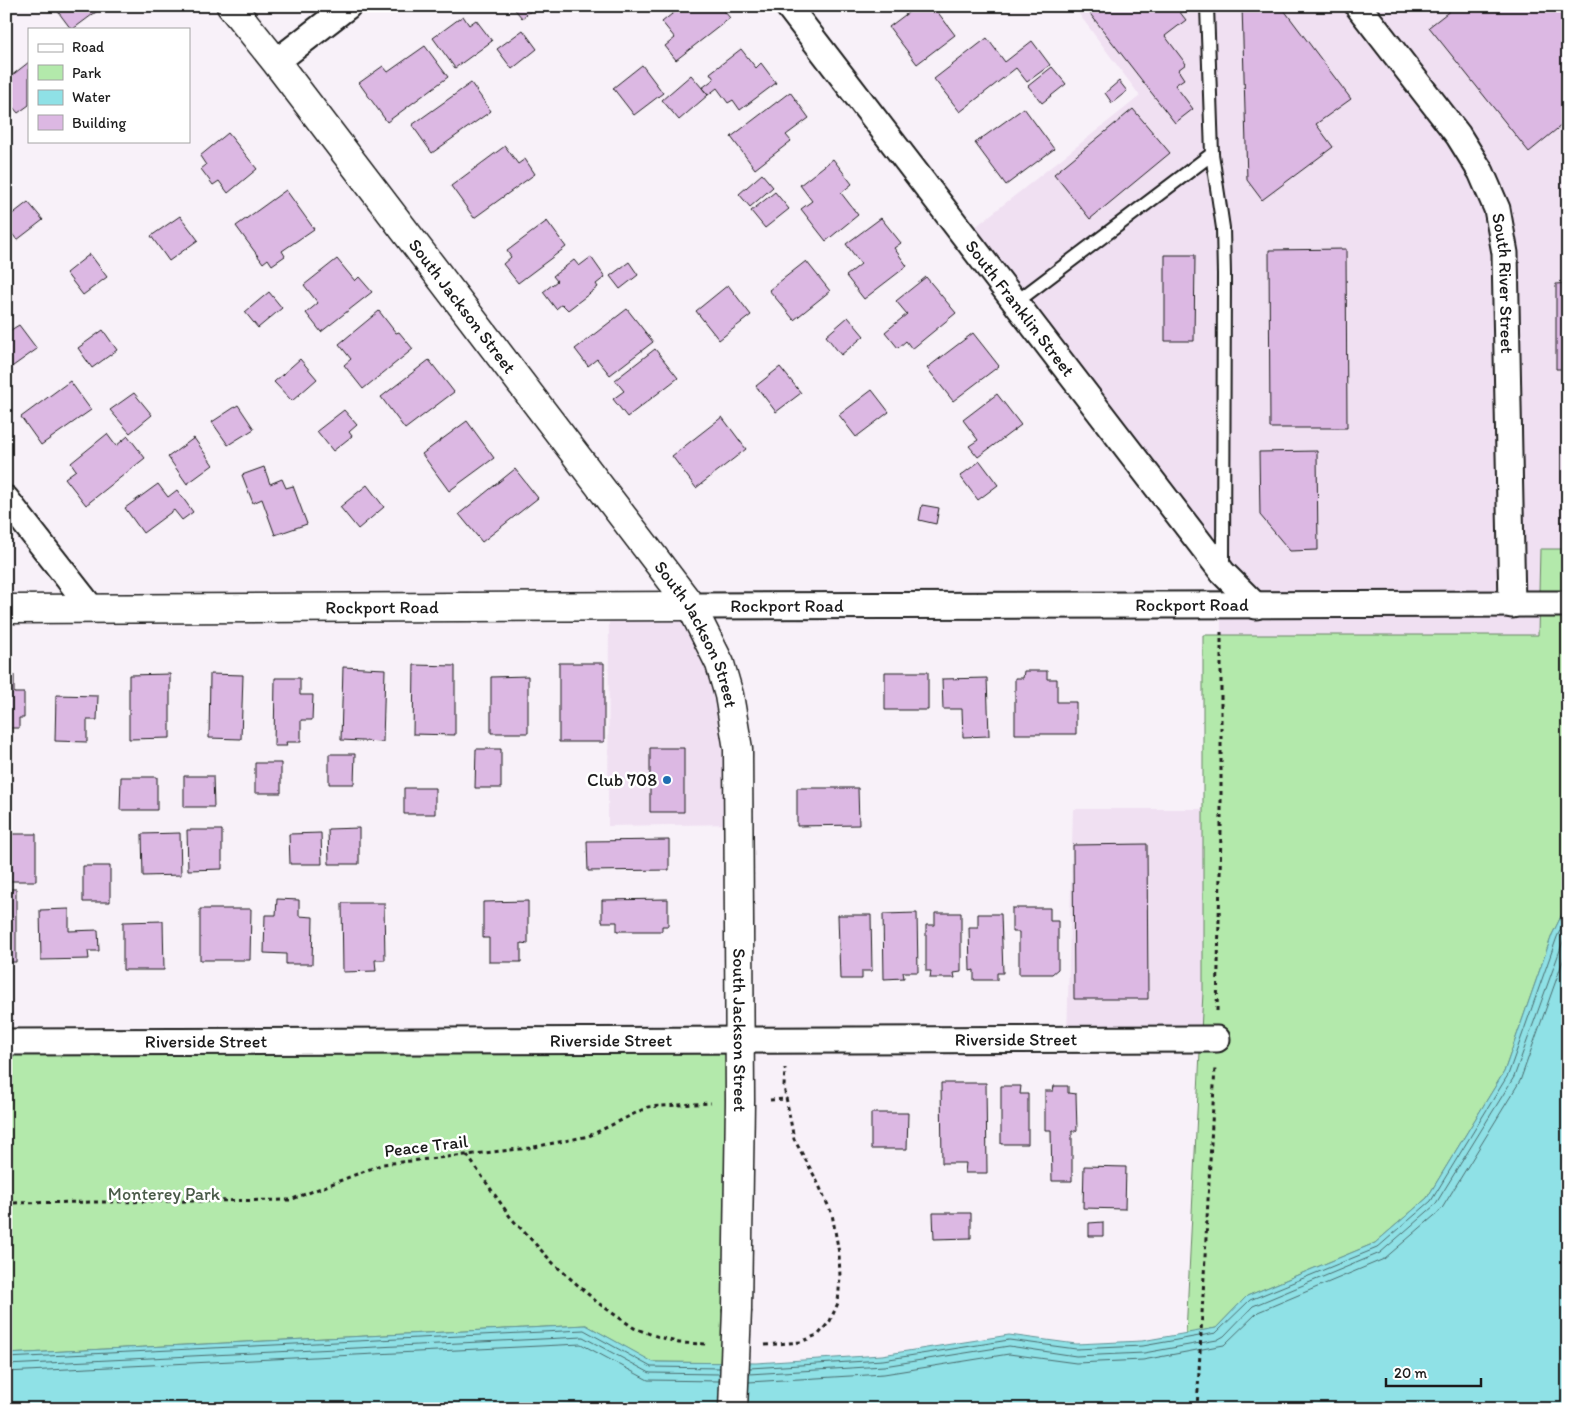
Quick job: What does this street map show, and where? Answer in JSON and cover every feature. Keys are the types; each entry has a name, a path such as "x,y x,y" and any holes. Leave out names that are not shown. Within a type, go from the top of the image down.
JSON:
{"street":[{"name":"South Jackson Street","path":"231,6 276,62 691,606 720,664 729,695 738,749 740,1101 737,1310 733,1409"},
{"path":"276,62 348,6"},
{"name":"South Franklin Street","path":"788,6 1223,573 1256,606"},
{"name":"South River Street","path":"1358,6 1458,135 1481,172 1497,209 1506,253 1512,605"},
{"path":"6,499 92,609"},
{"name":"Rockport Road","path":"6,609 1568,604"},
{"name":"Riverside Street","path":"6,1042 1217,1039"}],"lane":[{"path":"1207,6 1212,154 1223,228 1223,573"},
{"path":"1015,302 1212,154"}],"path":[{"path":"1196,1409 1217,1039 1221,830 1222,605"},
{"path":"761,1345 801,1342 819,1334 830,1321 838,1303 839,1254 832,1214 794,1139 784,1087 786,1041"},
{"name":"Peace Trail","path":"6,1203 290,1200 384,1164 529,1148 589,1136 648,1107 787,1099"},
{"path":"468,1155 511,1218 554,1264 598,1303 634,1328 653,1336 679,1343 715,1344"}],"shaded area":[{"path":"1073,6 1568,6 1568,902 1552,935 1374,1243 1247,1296 1217,1039 1067,1040 1073,809 1221,809 1221,605 1255,606 964,236 1140,96"},
{"path":"609,606 691,606 720,664 738,824 608,826"}],"green space":[{"path":"1540,549 1568,549 1568,902 1552,935 1504,1072 1427,1198 1375,1243 1247,1296 1216,1328 1186,1334 1203,992 1203,635 1538,635"},
{"name":"Monterey Park","path":"740,1041 735,1363 652,1362 586,1325 6,1354 6,1042"}],"water":[{"path":"1568,902 1568,1409 6,1409 6,1354 586,1325 653,1362 756,1363 882,1355 1009,1335 1076,1344 1142,1341 1216,1328 1247,1296 1375,1243 1427,1198 1504,1072 1552,935"}],"building":[{"path":"59,6 104,6 74,28 70,28 56,9"},
{"path":"512,6 537,6 522,18"},
{"path":"682,6 720,6 730,18 676,60 665,46 675,38 662,22"},
{"path":"917,6 933,6 955,35 917,64 889,27"},
{"path":"1084,6 1175,6 1186,20 1165,36 1186,64 1178,70 1184,79 1175,85 1193,109 1175,123"},
{"path":"1242,6 1281,6 1351,99 1316,124 1333,147 1262,200 1247,180"},
{"path":"1456,6 1568,6 1568,120 1529,152 1429,27"},
{"path":"463,16 469,25 476,20 492,41 455,68 433,38"},
{"path":"523,30 537,49 512,69 497,49"},
{"path":"987,38 1005,62 1032,41 1050,65 1027,82 1016,68 960,112 934,79"},
{"path":"425,46 448,77 387,122 359,83 383,66 388,72"},
{"path":"741,49 756,68 761,63 776,83 740,110 733,100 728,103 717,88 708,95 702,88 714,79 710,73"},
{"path":"28,63 28,106 18,113 6,99 6,80"},
{"path":"642,65 663,93 634,115 613,88"},
{"path":"1052,67 1066,84 1042,103 1028,86"},
{"path":"691,75 708,95 679,120 662,100"},
{"path":"1119,81 1127,91 1112,103 1105,93"},
{"path":"471,83 491,111 432,153 412,125"},
{"path":"790,92 809,118 786,135 791,141 755,169 731,137"},
{"path":"1024,108 1054,149 1006,185 975,143"},
{"path":"1133,109 1170,153 1090,219 1054,174"},
{"path":"228,133 257,169 228,193 219,181 213,185 201,169 206,165 200,156"},
{"path":"505,146 518,164 525,159 535,174 474,218 451,186"},
{"path":"833,159 852,184 841,193 858,215 826,241 801,209 812,201 800,185"},
{"path":"762,174 773,187 750,207 739,194"},
{"path":"286,190 314,229 282,251 285,256 272,265 268,259 263,263 236,226"},
{"path":"775,192 789,209 765,228 751,211"},
{"path":"28,202 43,220 17,240 6,226 6,219"},
{"path":"180,216 198,240 169,261 151,236"},
{"path":"881,218 901,243 894,248 907,266 864,299 846,276 861,264 846,244"},
{"path":"547,221 566,247 518,283 503,264 511,257 507,251"},
{"path":"1346,249 1347,428 1270,428 1269,250"},
{"path":"90,254 107,277 83,295 66,273"},
{"path":"1165,255 1195,255 1194,341 1165,341"},
{"path":"591,257 605,277 596,284 598,287 568,310 562,304 556,309 543,292 557,281 553,276 574,260 579,266"},
{"path":"337,259 355,281 359,277 372,292 321,332 306,313 318,303 304,285"},
{"path":"806,261 830,291 794,320 769,290"},
{"path":"629,262 638,275 620,289 610,276"},
{"path":"926,277 956,313 912,349 906,341 898,348 885,332 907,314 896,301"},
{"path":"1568,283 1568,369 1556,369 1556,284"},
{"path":"728,285 751,315 719,340 696,311"},
{"path":"269,292 282,308 258,328 245,312"},
{"path":"627,309 653,342 610,375 597,359 588,366 575,349"},
{"path":"379,311 396,333 399,332 413,349 363,389 344,365 351,359 339,344"},
{"path":"848,317 864,336 841,355 826,336"},
{"path":"19,325 37,349 6,371 6,333"},
{"path":"103,330 117,350 92,368 78,348"},
{"path":"973,333 999,366 953,401 927,368"},
{"path":"655,349 678,378 627,417 613,399 624,391 615,380"},
{"path":"300,359 317,379 292,401 274,382"},
{"path":"429,360 454,392 405,429 381,397"},
{"path":"780,367 801,393 776,412 756,386"},
{"path":"70,381 91,410 41,445 21,417"},
{"path":"872,390 889,412 856,437 839,415"},
{"path":"134,393 152,415 130,433 110,410"},
{"path":"997,394 1021,425 978,457 969,446 978,440 963,420"},
{"path":"238,405 254,429 228,445 212,422"},
{"path":"344,410 357,425 349,432 352,436 333,451 317,431"},
{"path":"722,417 746,449 696,488 672,456"},
{"path":"467,421 494,458 449,491 422,454"},
{"path":"107,434 116,446 128,436 145,458 86,505 65,478 76,470 71,463"},
{"path":"194,438 213,465 187,484 168,457"},
{"path":"1317,451 1318,550 1290,551 1260,515 1259,452"},
{"path":"980,461 998,485 978,500 960,476"},
{"path":"264,467 270,484 282,479 286,488 293,486 307,524 275,535 262,499 253,503 242,475"},
{"path":"515,469 538,498 482,542 459,514"},
{"path":"158,484 168,497 177,490 193,512 182,520 174,510 143,533 125,508"},
{"path":"367,485 384,507 358,529 340,507"},
{"path":"922,505 939,508 936,524 919,520"},
{"path":"559,663 604,663 604,742 559,742"},
{"path":"414,665 455,666 455,735 413,734"},
{"path":"343,667 385,669 383,742 341,740"},
{"path":"1024,671 1047,671 1047,679 1057,679 1057,702 1076,702 1076,734 1015,734 1015,678 1023,678"},
{"path":"885,672 928,672 928,710 885,710"},
{"path":"170,674 170,738 129,739 129,675"},
{"path":"210,674 243,675 241,739 209,738"},
{"path":"6,675 14,675 14,693 24,693 24,718 19,718 19,728 10,728 10,739 6,739"},
{"path":"528,676 528,733 491,733 491,677"},
{"path":"275,678 300,678 300,695 313,695 312,720 301,720 301,742 286,742 287,746 274,746"},
{"path":"987,678 989,736 963,737 962,709 943,709 942,679"},
{"path":"56,695 98,696 97,720 87,720 87,742 55,741"},
{"name":"Club 708","path":"650,748 684,748 684,812 650,812"},
{"path":"476,749 501,749 501,788 475,788"},
{"path":"329,754 355,754 354,784 329,784"},
{"path":"255,763 281,763 281,793 255,793"},
{"path":"184,776 213,776 214,807 184,807"},
{"path":"121,777 157,777 157,810 120,810"},
{"path":"404,788 435,788 435,814 404,814"},
{"path":"797,788 858,788 859,825 797,826"},
{"path":"359,828 359,864 329,864 328,829"},
{"path":"187,830 222,830 222,869 188,870"},
{"path":"180,833 181,875 143,876 142,834"},
{"path":"321,833 322,864 290,864 289,834"},
{"path":"6,834 36,834 36,881 6,881"},
{"path":"669,840 669,870 588,871 587,841"},
{"path":"1147,844 1148,999 1074,999 1073,845"},
{"path":"83,866 110,866 110,902 83,902"},
{"path":"6,889 16,889 16,962 6,962"},
{"path":"277,899 299,900 299,916 313,917 312,964 286,964 286,954 264,953 265,915 276,915"},
{"path":"668,899 668,926 662,926 662,931 617,931 617,922 602,922 602,900"},
{"path":"528,901 528,944 521,943 521,962 489,962 489,938 483,938 483,902"},
{"path":"342,903 384,903 385,960 375,960 376,971 343,972"},
{"path":"1012,908 1050,908 1050,921 1058,921 1058,969 1052,974 1019,974 1019,932 1012,932"},
{"path":"69,909 69,931 98,930 99,951 88,951 89,959 41,960 40,910"},
{"path":"200,909 251,909 250,960 200,960"},
{"path":"917,913 918,972 903,972 904,978 884,979 883,914"},
{"path":"935,913 961,913 961,972 954,973 955,978 930,978 931,971 926,971 926,925 935,925"},
{"path":"978,914 1001,914 1003,973 997,973 997,980 974,980 974,970 970,971 969,927 978,927"},
{"path":"838,915 871,915 872,971 862,971 862,979 840,979"},
{"path":"163,921 164,970 123,970 123,922"},
{"path":"941,1083 986,1083 987,1173 965,1173 966,1163 942,1163"},
{"path":"1001,1086 1021,1086 1020,1094 1028,1094 1028,1144 1001,1144"},
{"path":"1054,1086 1068,1086 1068,1093 1076,1094 1077,1131 1072,1131 1072,1181 1052,1181 1051,1130 1045,1130 1045,1091 1053,1091"},
{"path":"871,1113 908,1113 907,1149 871,1149"},
{"path":"1084,1166 1126,1167 1125,1209 1083,1208"},
{"path":"933,1213 971,1213 971,1238 934,1239"},
{"path":"1103,1222 1103,1236 1089,1236 1089,1223"}],"place":[{"name":"Club 708","path":"667,780"}]}
